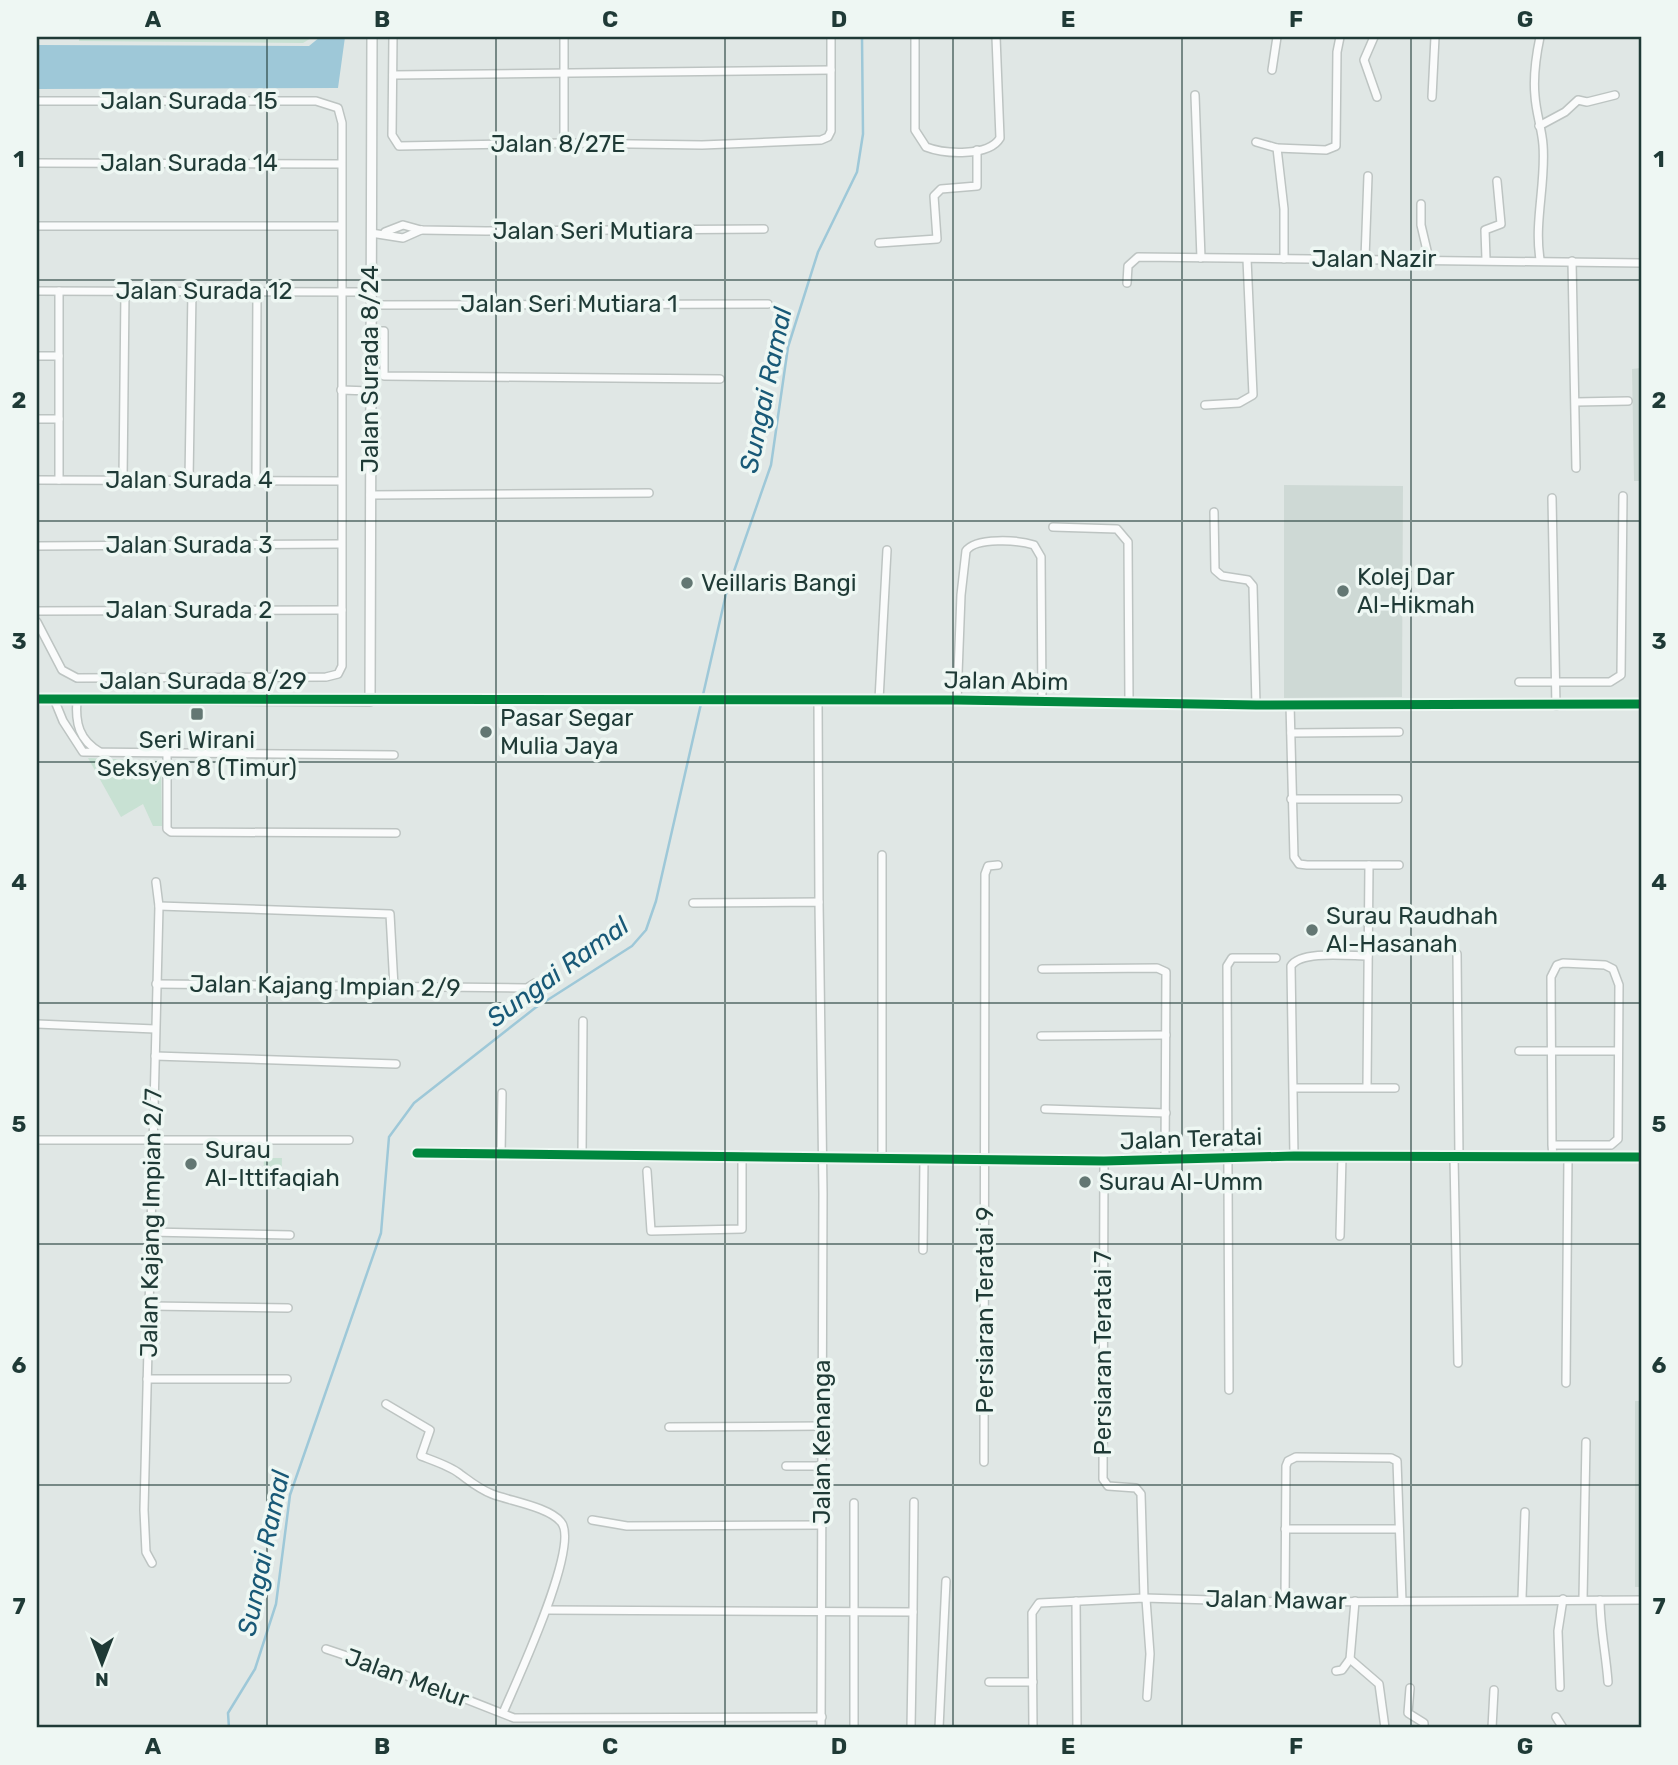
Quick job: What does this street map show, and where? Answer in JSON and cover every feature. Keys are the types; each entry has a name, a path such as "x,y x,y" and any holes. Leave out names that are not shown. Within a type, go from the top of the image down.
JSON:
{"street":[{"name":"Jalan Surada 8/24","path":"370,701 372,37"},
{"name":"Jalan 8/27E","path":"393,37 392,135 398,146 810,142 828,137 831,70"},
{"path":"564,37 564,143"},
{"path":"393,75 831,70 831,37"},
{"path":"915,37 915,130 921,143 933,150 978,150 993,147 1000,138 996,37"},
{"path":"1272,70 1277,37"},
{"path":"1256,142 1277,148 1326,150 1336,146 1337,52 1340,37"},
{"path":"1374,37 1364,60 1377,97"},
{"path":"1432,97 1435,37"},
{"path":"1540,37 1535,66 1539,125 1543,143 1538,243 1540,259"},
{"path":"1195,95 1201,258"},
{"path":"1539,125 1565,112 1578,100 1587,102 1615,95"},
{"name":"Jalan Surada 15","path":"37,101 316,100 338,108 342,123 341,164"},
{"path":"1277,148 1284,209 1284,259"},
{"path":"879,243 937,239 934,196 941,189 978,186 978,150"},
{"name":"Jalan Surada 14","path":"37,163 341,164"},
{"path":"37,622 62,670 71,677 326,677 338,674 342,666 341,164"},
{"path":"1365,259 1368,176"},
{"path":"1486,259 1485,230 1501,225 1497,181"},
{"path":"1421,204 1421,225 1429,259"},
{"name":"Jalan Seri Mutiara","path":"371,233 385,232 403,225 421,230 764,229"},
{"path":"37,226 340,226"},
{"name":"Jalan Seri Mutiara","path":"385,232 403,238 421,230"},
{"name":"Jalan Nazir","path":"1128,283 1128,266 1138,257 1540,259 1641,263"},
{"path":"1205,405 1239,403 1253,395 1247,259"},
{"path":"1572,261 1576,468"},
{"name":"Jalan Surada 12","path":"37,291 370,292"},
{"path":"59,291 59,480"},
{"path":"123,480 125,291"},
{"path":"189,480 192,291"},
{"path":"257,292 257,481"},
{"name":"Jalan Seri Mutiara 1","path":"370,305 768,304"},
{"path":"370,331 384,331 384,376 720,379"},
{"path":"37,356 59,356"},
{"path":"341,390 370,391"},
{"path":"1576,402 1628,401"},
{"path":"37,419 59,419"},
{"name":"Jalan Surada 4","path":"37,480 341,481"},
{"path":"370,495 649,493"},
{"path":"1519,682 1610,682 1621,675 1623,496"},
{"path":"1552,498 1556,706"},
{"path":"1214,512 1215,570 1222,576 1248,580 1252,586 1256,705"},
{"path":"1054,527 1117,529 1128,542 1129,701"},
{"path":"957,700 966,551 976,543 1022,542 1034,545 1041,557 1042,702"},
{"name":"Jalan Surada 3","path":"37,545 341,544"},
{"path":"879,700 887,550"},
{"name":"Jalan Surada 2","path":"37,611 342,610"},
{"name":"Jalan Surada 8/29","path":"37,699 370,701"},
{"path":"54,699 62,721 83,752 394,755"},
{"path":"77,700 76,719 80,734 89,746 103,754"},
{"name":"Jalan Abim","path":"370,701 957,700 1256,705 1641,704"},
{"name":"Jalan Kenanga","path":"818,701 822,1156 821,1728"},
{"path":"1290,705 1294,857 1299,864 1307,865 1399,864"},
{"path":"1291,733 1399,732"},
{"path":"167,754 167,829 177,833 396,833"},
{"path":"1291,799 1398,799"},
{"path":"882,855 882,1157"},
{"name":"Persiaran Teratai 9","path":"984,1462 985,874 988,866 998,864"},
{"path":"1367,1087 1369,865"},
{"name":"Jalan Kajang Impian 2/7","path":"152,1563 146,1552 144,1510 159,906 156,882"},
{"path":"693,904 819,902"},
{"path":"159,906 390,914 394,987"},
{"path":"1457,954 1458,1363"},
{"path":"1294,1156 1291,966 1299,958 1368,956"},
{"path":"1229,1390 1228,961 1276,958"},
{"path":"1552,1145 1616,1143 1619,985 1613,969 1605,965 1557,965 1551,977 1552,1145 1553,1157"},
{"path":"1042,969 1157,968 1166,972 1165,1160"},
{"name":"Jalan Kajang Impian 2/9","path":"156,984 527,988 535,983"},
{"path":"582,1154 583,1021"},
{"path":"37,1024 155,1029"},
{"path":"1041,1036 1166,1035"},
{"path":"1519,1051 1619,1051"},
{"path":"155,1056 396,1064"},
{"path":"1294,1088 1395,1088"},
{"path":"501,1154 502,1093"},
{"path":"1045,1110 1166,1113"},
{"path":"37,1140 349,1140"},
{"name":"Jalan Teratai","path":"417,1153 1104,1161 1294,1156 1641,1157"},
{"path":"647,1171 651,1231 742,1229 743,1155"},
{"path":"1340,1236 1342,1156"},
{"path":"1566,1384 1569,1157"},
{"path":"923,1250 925,1158"},
{"name":"Persiaran Teratai 7","path":"1104,1161 1102,1473 1108,1486 1136,1488 1141,1494 1145,1598"},
{"path":"150,1232 290,1234"},
{"path":"150,1306 288,1308"},
{"path":"147,1378 287,1379"},
{"path":"386,1404 430,1430 421,1456 460,1473 474,1485 493,1494 544,1512 562,1522 565,1541 548,1610 503,1713"},
{"path":"670,1427 822,1426"},
{"path":"1583,1599 1586,1442"},
{"path":"1285,1602 1286,1466 1296,1457 1391,1458 1399,1465 1402,1601"},
{"path":"786,1466 822,1466"},
{"path":"911,1728 914,1502"},
{"path":"854,1503 854,1728"},
{"path":"1522,1598 1525,1511"},
{"path":"592,1520 627,1526 822,1525"},
{"path":"1285,1529 1399,1529"},
{"path":"939,1728 946,1581"},
{"path":"1145,1598 1150,1654 1147,1697"},
{"name":"Jalan Mawar","path":"1033,1728 1033,1608 1039,1603 1145,1598 1285,1602 1522,1598 1641,1600"},
{"path":"1560,1687 1558,1631 1563,1599"},
{"path":"1600,1600 1600,1633 1605,1641 1608,1682"},
{"path":"1076,1601 1077,1728"},
{"path":"1336,1671 1342,1670 1350,1659 1354,1601"},
{"path":"548,1610 913,1612"},
{"name":"Jalan Melur","path":"326,1649 407,1676 514,1718 822,1717"},
{"path":"1350,1659 1379,1684 1384,1699 1384,1728"},
{"path":"989,1682 1033,1682"},
{"path":"1410,1688 1408,1713 1424,1723 1424,1728"},
{"path":"1492,1728 1494,1690"},
{"path":"1556,1717 1563,1728"}],"shaded area":[{"path":"1641,368 1641,481 1634,481 1632,369"},
{"name":"Kolej Dar Al-Hikmah","path":"1284,485 1403,486 1402,697 1284,698"},
{"path":"1635,1401 1641,1401 1641,1587 1635,1587"}],"green space":[{"path":"79,37 313,37 303,43 79,41"},
{"path":"88,758 161,761 162,826 153,826 143,804 121,817"},
{"path":"264,1158 282,1158 281,1189 263,1189"}],"water":[{"path":"320,37 345,37 338,88 37,89 37,45 309,46"}],"waterway":[{"name":"Sungai Ramal","path":"229,1728 228,1713 255,1669 276,1604 290,1495 381,1233 389,1137 414,1103 535,1008 632,946 646,930 656,901 726,594 771,465 788,347 818,252 857,172 863,134 862,37"}],"cycle path":[{"path":"37,699 957,700 1256,705 1641,704"},
{"path":"417,1153 1104,1161 1294,1156 1641,1157"}],"place":[{"name":"Veillaris Bangi","path":"687,583"},
{"name":"Kolej Dar Al-Hikmah","path":"1343,591"},
{"name":"Seri Wirani Seksyen 8 (Timur)","path":"197,714"},
{"name":"Pasar Segar Mulia Jaya","path":"486,732"},
{"name":"Surau Raudhah Al-Hasanah","path":"1312,930"},
{"name":"Surau Al-Ittifaqiah","path":"191,1164"},
{"name":"Surau Al-Umm","path":"1085,1182"}]}
